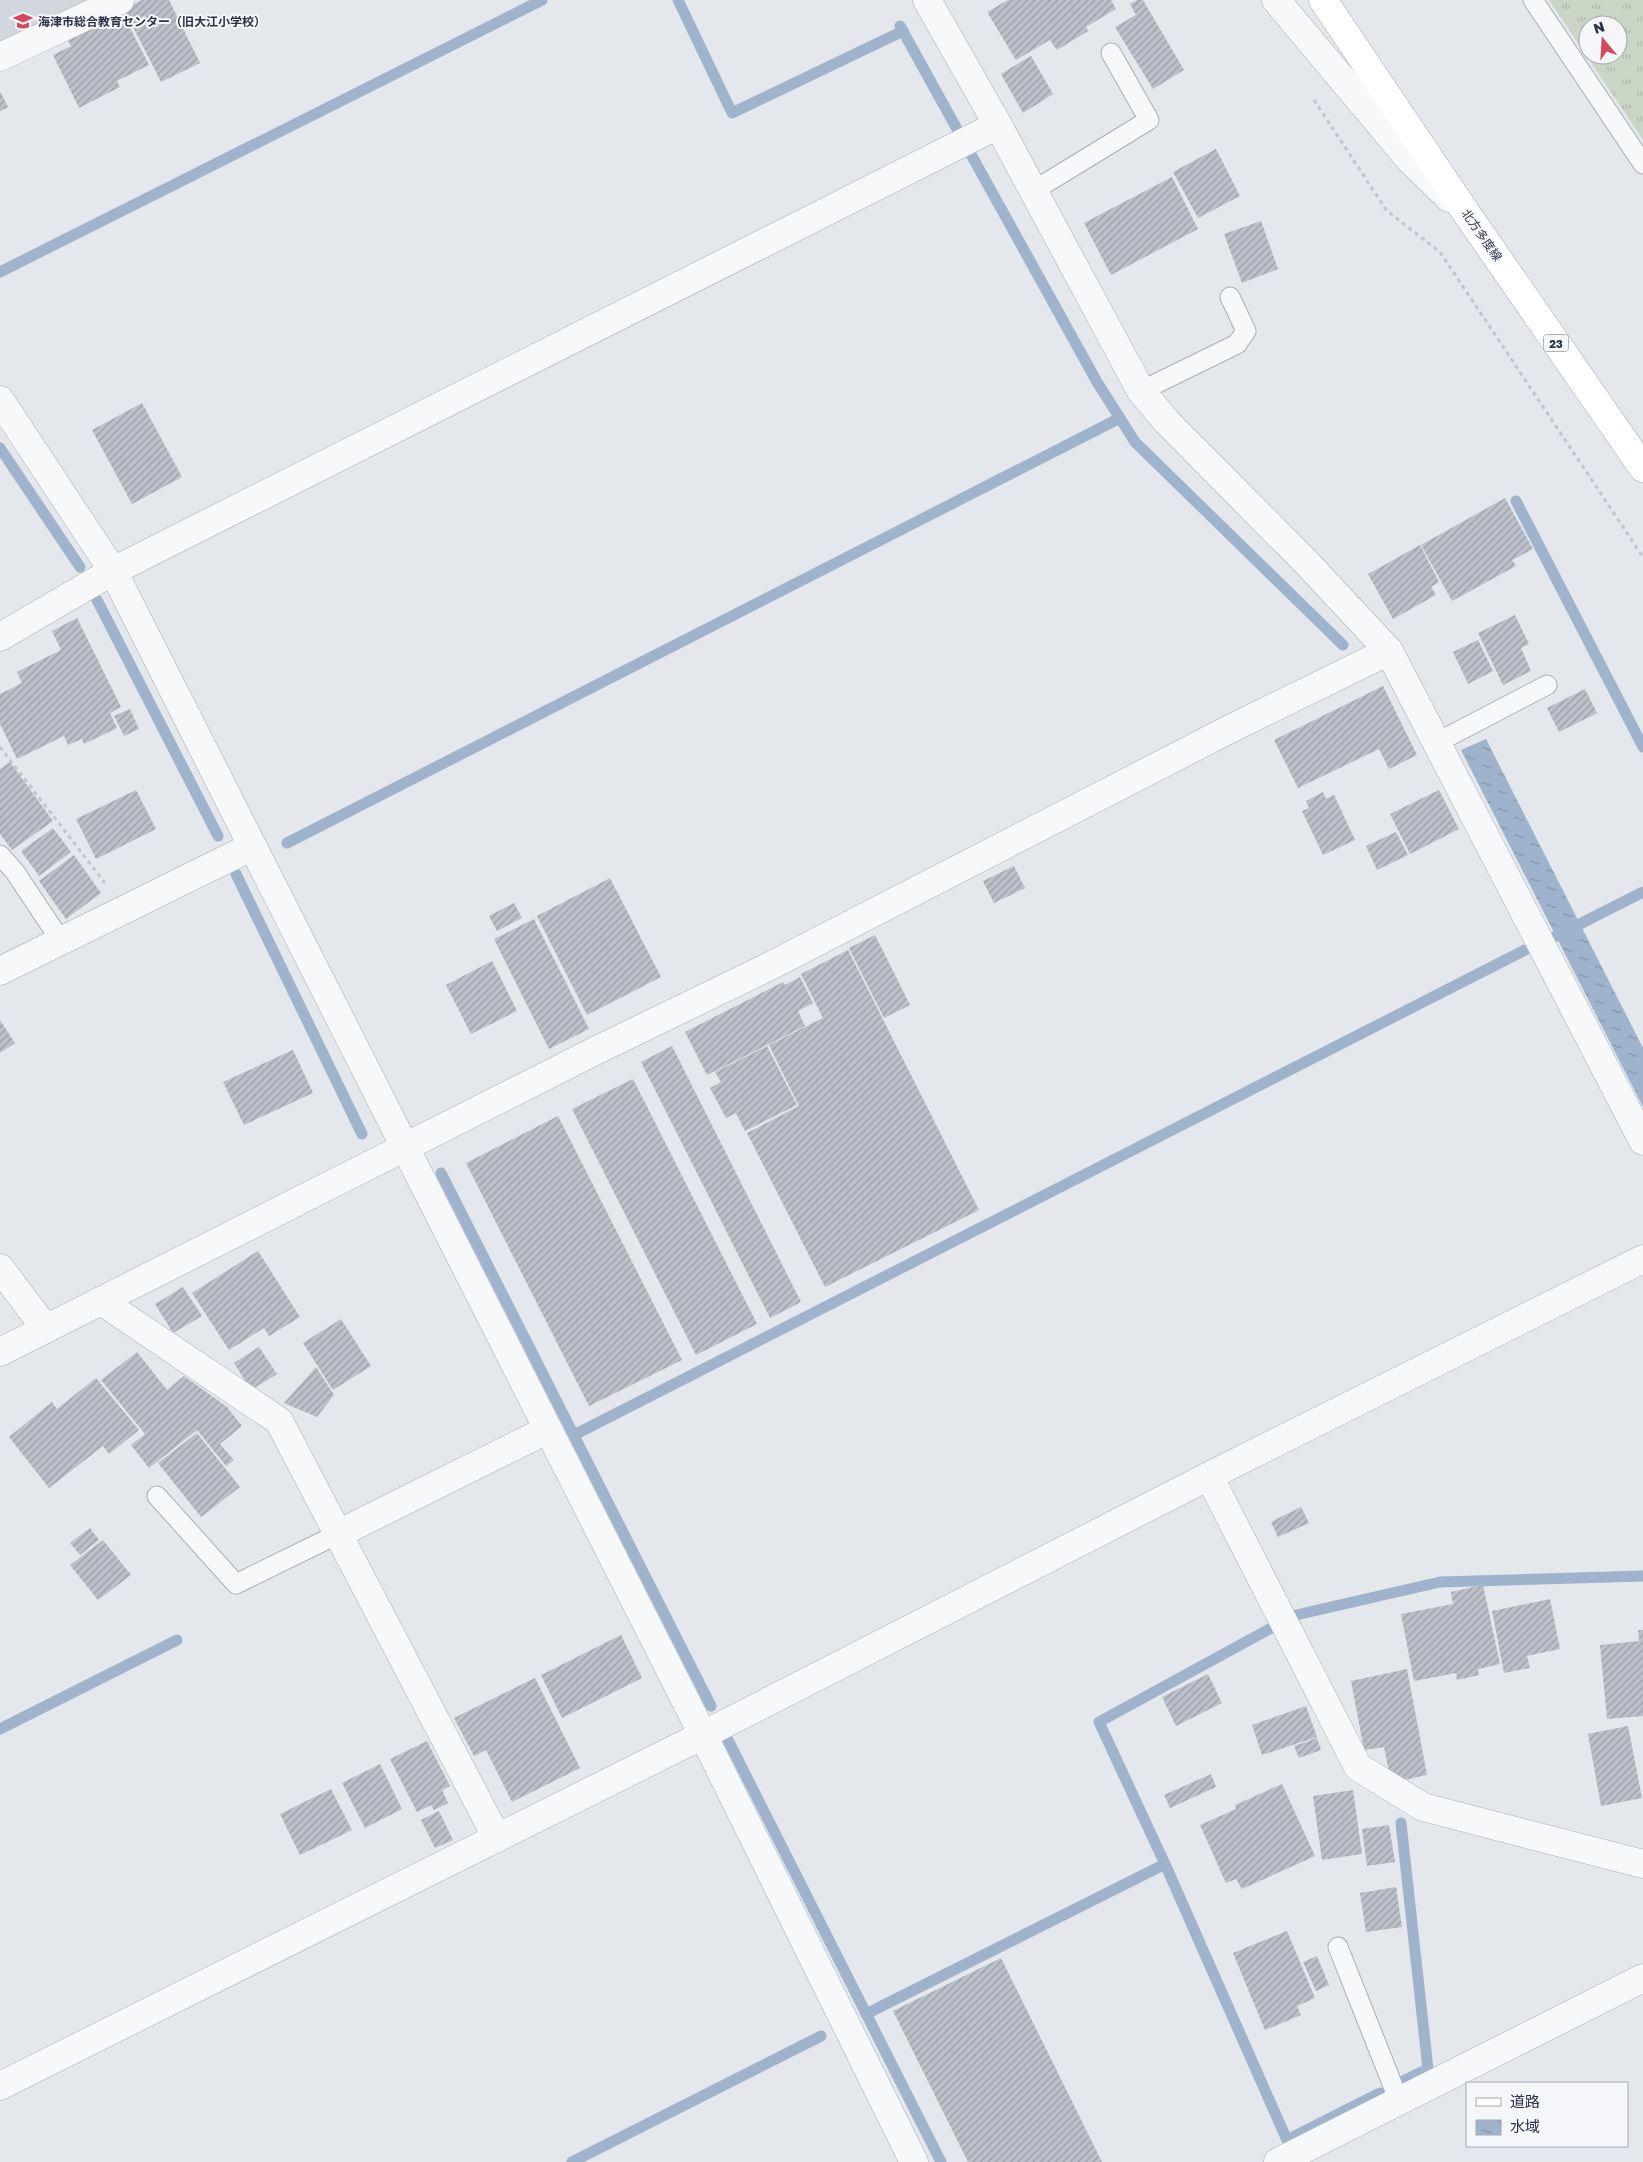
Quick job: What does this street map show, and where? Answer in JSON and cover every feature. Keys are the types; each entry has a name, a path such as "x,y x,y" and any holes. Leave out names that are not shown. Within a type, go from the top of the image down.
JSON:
{"main road":[{"name":"北方多度線","path":"1323,0 1469,217 1643,468"}],"street":[{"path":"0,58 120,0"},
{"path":"927,0 990,130 1033,191 1141,391 1167,422 1306,562 1389,651 1643,1141"},
{"path":"1276,0 1410,160 1469,217"},
{"path":"0,637 113,571 990,130"},
{"path":"0,400 113,571 251,847 703,1735 914,2162"},
{"path":"0,1352 406,1149 599,1050 768,967 1232,728 1389,651"},
{"path":"0,971 251,847"},
{"path":"0,2086 703,1735 1209,1476 1643,1258"},
{"path":"0,1268 46,1329"},
{"path":"101,1301 279,1421 497,1838"},
{"path":"338,1534 547,1430"},
{"path":"1209,1476 1358,1767 1423,1807 1643,1864"},
{"path":"1278,2162 1643,1978"}],"lane":[{"path":"1533,0 1643,164"},
{"path":"1033,191 1149,120 1111,53"},
{"path":"1141,391 1237,344 1246,331 1230,297"},
{"path":"1436,742 1547,685"},
{"path":"0,855 16,872 61,941"},
{"path":"157,1496 236,1584 338,1534"},
{"path":"1338,1947 1399,2101"}],"path":[{"path":"1312,97 1387,211 1440,252 1643,558"},
{"path":"0,747 125,909"}],"shaded area":[{"name":"海津市総合教育センター（旧大江小学校）","path":"0,0 90,0 0,42"}],"green space":[{"path":"1549,0 1643,0 1643,140 1593,65 1628,65 1628,15 1578,15 1578,43"}],"water":[{"path":"1486,739 1643,1048 1643,1107 1461,750"}],"building":[{"path":"142,0 169,0 200,63 161,82 124,9"},
{"path":"1008,0 1111,0 1116,9 1086,27 1088,31 1057,50 1050,40 1016,60 987,12"},
{"path":"1137,0 1143,0 1184,70 1153,89 1115,27 1136,15 1130,4"},
{"path":"122,12 149,65 117,81 120,87 79,108 53,55 71,46 67,39"},
{"path":"1031,56 1053,94 1023,113 1001,74"},
{"path":"0,91 8,107 0,111"},
{"path":"1216,149 1240,196 1198,218 1173,172"},
{"path":"1172,177 1198,229 1111,275 1084,223"},
{"path":"1261,221 1278,269 1242,283 1224,234"},
{"path":"142,403 182,477 132,504 92,430"},
{"path":"1505,498 1533,549 1512,560 1516,566 1452,601 1421,545"},
{"path":"1420,545 1439,582 1431,587 1436,595 1393,619 1368,574"},
{"path":"1515,615 1529,644 1521,648 1531,671 1503,685 1478,633"},
{"path":"77,618 121,707 110,713 117,728 84,744 82,739 68,745 64,736 17,759 0,724 0,694 22,683 17,672 61,650 52,631"},
{"path":"1478,640 1493,671 1468,684 1453,652"},
{"path":"1383,686 1417,755 1389,769 1379,749 1298,788 1274,740"},
{"path":"1585,689 1597,713 1559,732 1547,708"},
{"path":"130,709 139,729 124,736 114,716"},
{"path":"10,762 53,821 12,850 0,834 0,769"},
{"path":"136,790 156,829 96,859 76,819"},
{"path":"1439,790 1459,829 1410,854 1390,814"},
{"path":"1323,792 1326,799 1334,795 1355,840 1323,855 1302,811 1309,808 1306,801"},
{"path":"53,828 71,852 39,876 21,851"},
{"path":"1396,832 1408,855 1377,870 1366,846"},
{"path":"74,855 101,893 66,919 39,881"},
{"path":"1014,866 1025,888 994,903 983,881"},
{"path":"610,878 661,977 587,1015 537,916"},
{"path":"514,903 522,918 497,931 489,916"},
{"path":"534,919 589,1029 549,1049 494,939"},
{"path":"875,935 910,1005 884,1018 849,948"},
{"path":"848,950 979,1210 825,1287 747,1133 799,1106 769,1045 823,1018 801,974"},
{"path":"492,961 517,1011 471,1034 446,985"},
{"path":"800,977 813,1003 798,1011 805,1026 707,1075 685,1032 783,982 785,985"},
{"path":"0,1020 15,1043 0,1053"},
{"path":"672,1046 801,1302 770,1318 641,1062"},
{"path":"767,1046 797,1105 745,1131 736,1113 726,1118 710,1088 721,1082 715,1072"},
{"path":"293,1050 313,1093 244,1125 223,1082"},
{"path":"633,1079 757,1324 696,1355 572,1109"},
{"path":"558,1116 682,1360 589,1406 466,1163"},
{"path":"258,1251 300,1317 269,1336 264,1328 229,1350 192,1293"},
{"path":"183,1287 202,1316 173,1333 155,1304"},
{"path":"341,1319 371,1366 333,1390 303,1343"},
{"path":"259,1347 277,1374 251,1390 234,1363"},
{"path":"137,1352 167,1390 184,1376 227,1407 242,1426 220,1444 234,1460 226,1466 197,1430 149,1468 131,1445 145,1434 101,1380"},
{"path":"316,1367 334,1395 317,1417 284,1403"},
{"path":"96,1378 139,1430 109,1454 103,1446 49,1488 9,1437 52,1402 57,1409"},
{"path":"197,1433 240,1487 201,1517 158,1463"},
{"path":"1301,1507 1309,1523 1278,1537 1271,1522"},
{"path":"90,1528 99,1540 80,1555 70,1543"},
{"path":"103,1540 131,1575 98,1600 70,1565"},
{"path":"1483,1585 1500,1664 1478,1669 1479,1675 1457,1680 1456,1673 1414,1681 1401,1614 1453,1604 1451,1592"},
{"path":"1550,1599 1560,1649 1527,1656 1530,1668 1504,1673 1492,1611"},
{"path":"1638,1630 1643,1630 1643,1716 1607,1719 1600,1645 1639,1641"},
{"path":"621,1635 642,1678 562,1718 541,1675"},
{"path":"1407,1669 1427,1775 1404,1780 1389,1772 1384,1747 1364,1750 1351,1681"},
{"path":"1208,1674 1222,1703 1176,1726 1162,1697"},
{"path":"535,1678 580,1768 512,1802 486,1750 474,1756 454,1718"},
{"path":"1306,1706 1317,1737 1262,1755 1252,1725"},
{"path":"1628,1726 1642,1798 1601,1806 1588,1734"},
{"path":"1317,1738 1321,1750 1299,1758 1294,1746"},
{"path":"427,1741 450,1786 442,1790 448,1803 434,1810 431,1805 417,1812 390,1759"},
{"path":"380,1764 402,1809 365,1828 342,1783"},
{"path":"1211,1774 1216,1787 1170,1808 1164,1795"},
{"path":"1282,1784 1315,1856 1242,1889 1236,1879 1226,1883 1200,1825 1236,1809 1235,1805"},
{"path":"331,1789 352,1830 300,1855 280,1814"},
{"path":"1353,1790 1362,1854 1322,1860 1313,1796"},
{"path":"439,1811 453,1840 435,1848 421,1820"},
{"path":"1389,1825 1395,1862 1367,1866 1362,1829"},
{"path":"1396,1887 1402,1927 1366,1932 1360,1893"},
{"path":"1287,1931 1315,1998 1297,2006 1301,2015 1265,2030 1233,1953"},
{"path":"1317,1956 1329,1985 1316,1991 1303,1962"},
{"path":"1001,1958 1102,2162 968,2162 893,2011"}],"waterway":[{"path":"0,272 542,0"},
{"path":"678,0 732,113 903,31"},
{"path":"900,26 1097,382 1135,442 1343,645"},
{"path":"287,843 1120,418"},
{"path":"0,448 80,567"},
{"path":"1516,501 1643,747"},
{"path":"97,600 218,836"},
{"path":"236,874 362,1134"},
{"path":"1556,936 1643,892"},
{"path":"574,1435 1525,950"},
{"path":"441,1173 711,1706"},
{"path":"1296,1615 1440,1582 1643,1576"},
{"path":"866,2014 1165,1864 1099,1722 1273,1627"},
{"path":"0,1729 177,1640"},
{"path":"728,1740 941,2162"},
{"path":"1401,1823 1428,2069 1401,2082"},
{"path":"1165,1864 1287,2140 1380,2093"},
{"path":"572,2162 821,2036"}],"place":[{"name":"海津市総合教育センター（旧大江小学校）","path":"23,21"}]}
